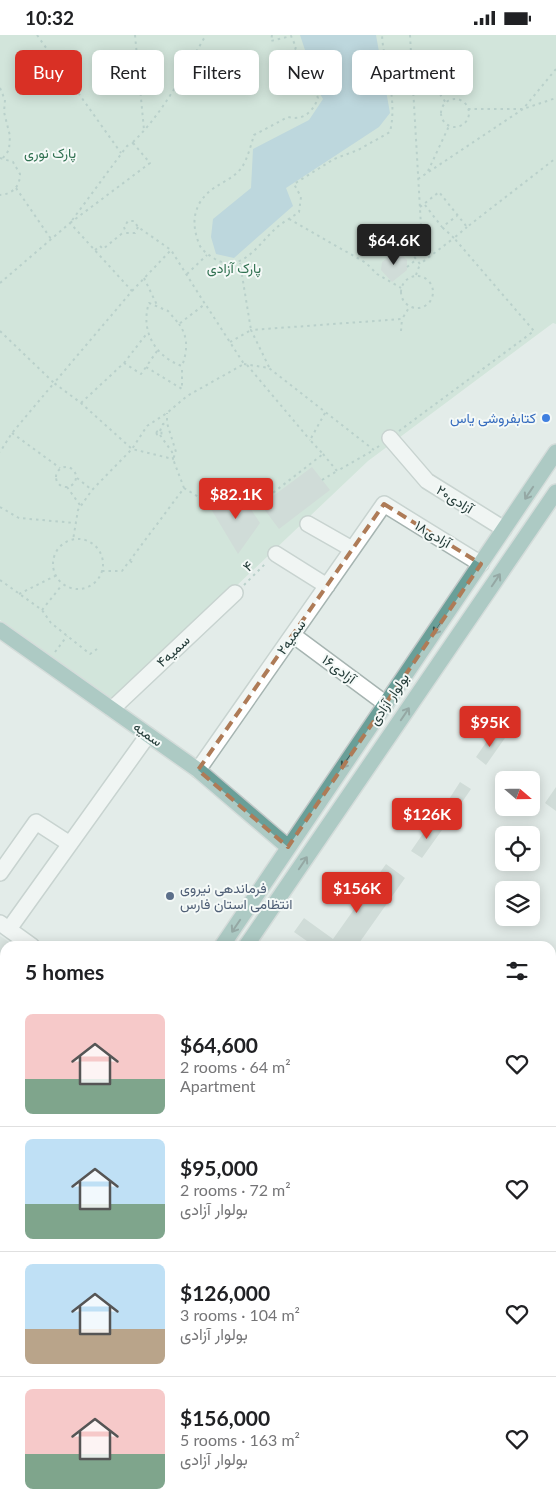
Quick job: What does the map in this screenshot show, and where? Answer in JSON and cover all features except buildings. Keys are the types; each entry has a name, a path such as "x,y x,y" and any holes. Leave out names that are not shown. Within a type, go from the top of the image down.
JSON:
{"main road":[{"name":"بولوار آزادی","path":"225,941 556,452"},
{"name":"بولوار آزادی","path":"249,941 392,735 556,492"},
{"name":"سمیه","path":"0,630 198,770 288,847"},
{"path":"374,722 392,735"}],"street":[{"name":"آزادی۲۰","path":"390,438 412,461 427,481 504,529"},
{"name":"۲سمیه","path":"198,770 384,504"},
{"name":"آزادی۱۸","path":"384,504 481,564"},
{"path":"308,524 352,549"},
{"path":"276,553 327,586"},
{"name":"سمیه۴","path":"112,709 235,593"},
{"name":"آزادی۱۶","path":"293,635 386,704"},
{"path":"25,941 5,926 70,844 148,735"},
{"path":"0,873 36,822 70,844"}],"path":[{"path":"37,35 121,153"},
{"path":"135,35 144,131"},
{"path":"70,223 121,153 144,131 170,96 206,35"},
{"path":"272,35 271,41 291,36 296,47 291,61 315,91 318,98 314,107 307,115 297,119 288,117 254,135 243,167 211,188 199,204 192,223 200,245 207,255 220,262 240,262 252,254 274,230 299,212 301,197 294,184 328,162 358,150 390,132 394,117 393,91 388,80 382,35"},
{"path":"410,35 411,50"},
{"path":"523,109 556,69"},
{"path":"0,88 5,100 4,112 10,137 8,150 2,158 13,162 19,170 20,179 16,188 1,196"},
{"path":"413,95 421,226 403,243 420,264"},
{"path":"441,95 446,103"},
{"path":"418,179 523,109 556,98"},
{"path":"446,103 459,100 468,109 468,118 462,125 449,126"},
{"path":"446,103 441,115 449,126"},
{"path":"468,109 523,109"},
{"path":"0,111 4,112"},
{"path":"426,173 449,126"},
{"path":"0,283 70,223 150,163 133,143"},
{"path":"416,275 420,264 556,158"},
{"path":"16,188 51,239"},
{"path":"420,207 425,205 439,192 467,227"},
{"path":"322,480 374,450 534,331 454,238 442,227 425,205"},
{"path":"442,227 458,215"},
{"path":"288,219 366,263 377,274 401,288"},
{"path":"125,231 124,227 128,221 134,221 138,227 171,250 245,364 337,471"},
{"path":"70,223 132,291"},
{"path":"125,231 133,234 138,227"},
{"path":"95,250 100,246 103,249 125,231"},
{"path":"0,452 12,433 54,383 132,291 171,250"},
{"path":"187,275 207,255"},
{"path":"407,267 416,259"},
{"path":"240,262 251,330 269,368 374,450"},
{"path":"416,275 422,276 430,282 432,297 420,307 410,306 402,299 401,288 406,279 416,275"},
{"path":"144,278 157,305"},
{"path":"182,366 158,351 148,332 149,303 168,311 180,324 185,336 186,347 182,366 182,389"},
{"path":"180,324 205,304"},
{"path":"401,331 402,319 410,306"},
{"path":"230,342 251,330 402,319"},
{"path":"0,331 54,383 81,403 132,449 173,459"},
{"path":"81,403 124,363 148,332"},
{"path":"124,363 141,374 158,351"},
{"path":"73,540 80,506 92,490 132,449 147,426 167,413 187,395 245,364 269,368"},
{"path":"146,367 182,389 187,395"},
{"path":"310,440 326,412"},
{"path":"167,413 167,423 176,452 173,459"},
{"path":"167,423 163,424 160,435 172,452 184,488 205,501 237,480 256,506 323,454"},
{"path":"12,433 60,468 70,467 76,472 74,484 67,487"},
{"path":"60,468 56,474 57,481 67,487 80,506"},
{"path":"76,478 92,490"},
{"path":"102,571 122,571 184,488"},
{"path":"223,490 226,499"},
{"path":"0,507 19,518 75,523"},
{"path":"81,539 96,547 103,563 102,571 92,585 84,589 76,589 63,584 56,576 53,562 55,554 65,542 73,540 81,539"},
{"name":"۴","path":"235,593 276,553"},
{"path":"130,561 135,564"},
{"path":"19,594 56,576"},
{"path":"0,580 42,610 51,623 90,654 97,649"},
{"path":"42,610 63,584"},
{"path":"47,663 67,636"}],"highlighted area":[{"path":"384,504 481,564 288,847 198,770"}],"shaded area":[{"path":"0,936 8,941 0,941"}],"green space":[{"name":"پارک آزادی","path":"0,35 556,35 556,324 553,323 368,461 115,701 0,620"}],"water":[{"path":"300,35 376,35 379,50 352,50 352,95 387,95 390,113 379,127 286,188 293,206 234,258 216,254 211,237 213,219 251,188 253,149 309,120 323,99 321,95 342,95 342,50 305,50"}],"place":[{"name":"کتابفروشی یاس","path":"546,418"},
{"name":"فرماندهی نیروی انتظامی استان فارس","path":"170,896"}],"park label":[{"name":"پارک نوری","path":"50,153"}]}
